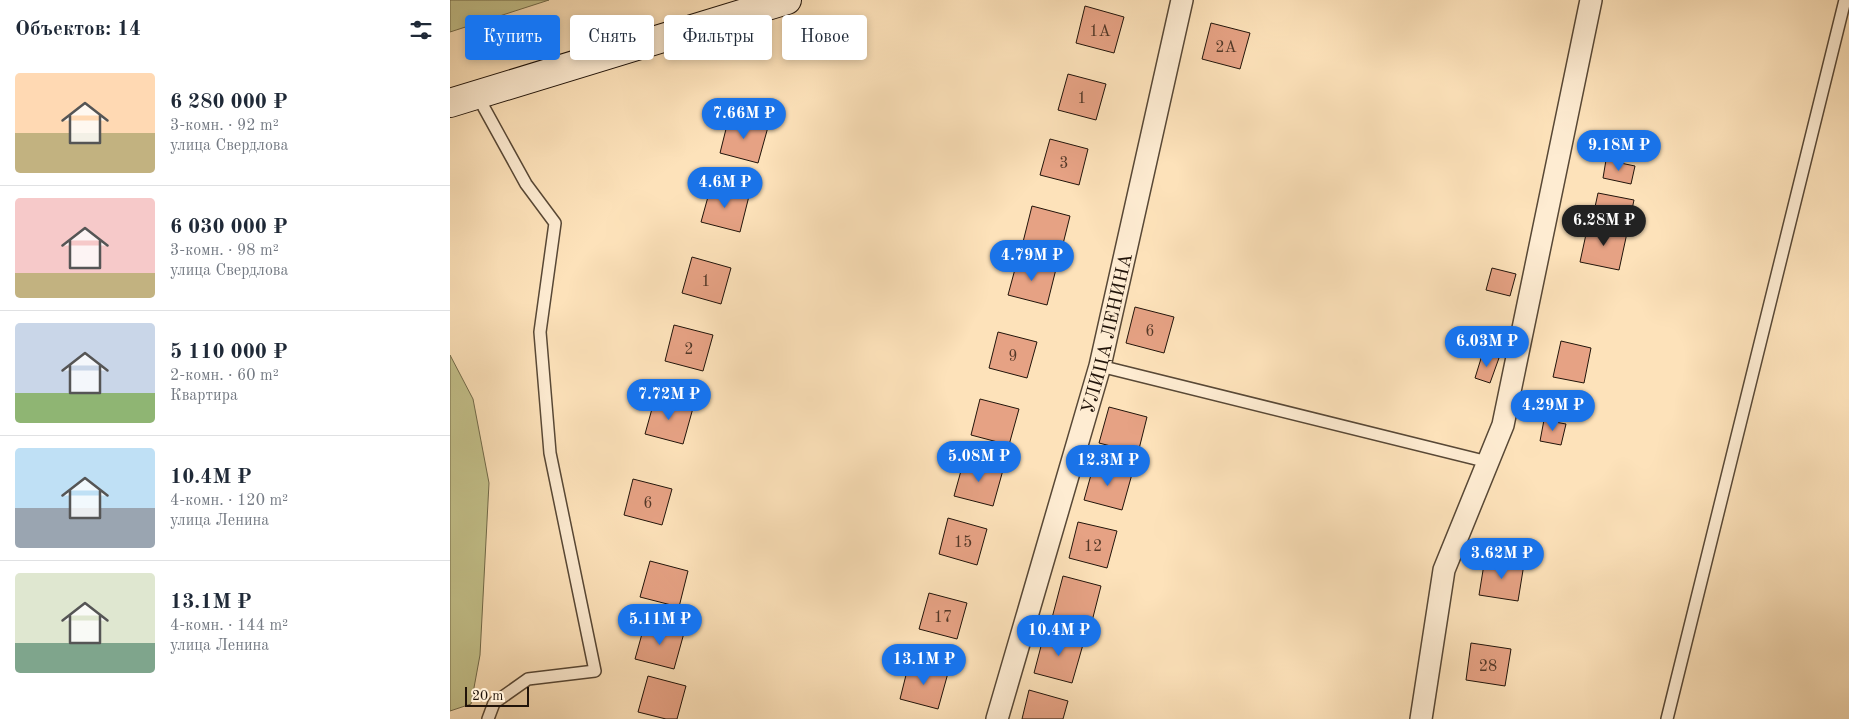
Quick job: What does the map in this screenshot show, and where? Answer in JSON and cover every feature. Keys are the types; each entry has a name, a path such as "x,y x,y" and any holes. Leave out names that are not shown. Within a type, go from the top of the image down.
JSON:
{"main road":[{"path":"450,103 787,0"}],"street":[{"name":"УЛИЦА ЛЕНИНА","path":"997,719 1100,366 1182,0"},
{"path":"1421,719 1444,570 1503,425 1591,0"}],"lane":[{"path":"1667,719 1845,0"},
{"path":"476,94 526,184 555,222 540,332 550,444 595,671 528,679 494,703 488,719"},
{"path":"1100,366 1488,462"}],"shaded area":[{"path":"450,0 549,0 503,15 465,15 465,27 450,32"},
{"path":"450,355 473,399 489,483 480,655 471,704 450,711"}],"building":[{"path":"1085,6 1124,17 1114,53 1076,43"},
{"path":"1211,23 1250,33 1240,69 1202,59"},
{"path":"1068,74 1106,84 1096,120 1058,110"},
{"path":"729,117 768,127 758,163 720,153"},
{"path":"1050,139 1088,149 1079,185 1040,175"},
{"path":"1606,160 1635,166 1631,184 1603,178"},
{"path":"711,186 749,196 740,232 701,222"},
{"path":"1598,193 1634,200 1628,228 1592,221"},
{"path":"1032,206 1070,216 1061,252 1023,242"},
{"path":"1588,225 1627,233 1619,270 1580,262"},
{"path":"692,257 731,268 721,304 682,293"},
{"path":"1018,258 1056,269 1047,305 1008,295"},
{"path":"1492,268 1516,274 1510,296 1486,290"},
{"path":"1135,307 1174,317 1164,353 1126,343"},
{"path":"674,325 713,335 703,371 665,361"},
{"path":"998,332 1037,342 1027,378 989,368"},
{"path":"1561,341 1591,348 1584,383 1553,377"},
{"path":"1483,352 1499,358 1490,383 1475,378"},
{"path":"655,398 693,408 683,444 645,434"},
{"path":"980,399 1019,409 1009,445 971,435"},
{"path":"1109,407 1147,417 1138,453 1099,443"},
{"path":"1544,420 1566,424 1561,445 1540,441"},
{"path":"964,460 1003,470 993,506 954,496"},
{"path":"1094,464 1132,474 1122,510 1084,500"},
{"path":"633,479 672,489 662,525 624,515"},
{"path":"948,518 987,529 977,565 939,554"},
{"path":"1078,522 1117,531 1107,568 1069,558"},
{"path":"1485,558 1524,564 1518,601 1479,595"},
{"path":"650,561 688,571 679,607 640,597"},
{"path":"1063,576 1101,586 1090,629 1052,618"},
{"path":"929,593 967,603 957,639 919,629"},
{"path":"645,623 684,633 674,669 635,659"},
{"path":"1045,631 1084,641 1072,683 1034,673"},
{"path":"1471,643 1511,649 1505,686 1466,680"},
{"path":"909,663 948,673 938,709 900,699"},
{"path":"648,676 686,686 677,719 666,719 638,712"},
{"path":"1029,690 1068,701 1063,719 1022,719"}]}
